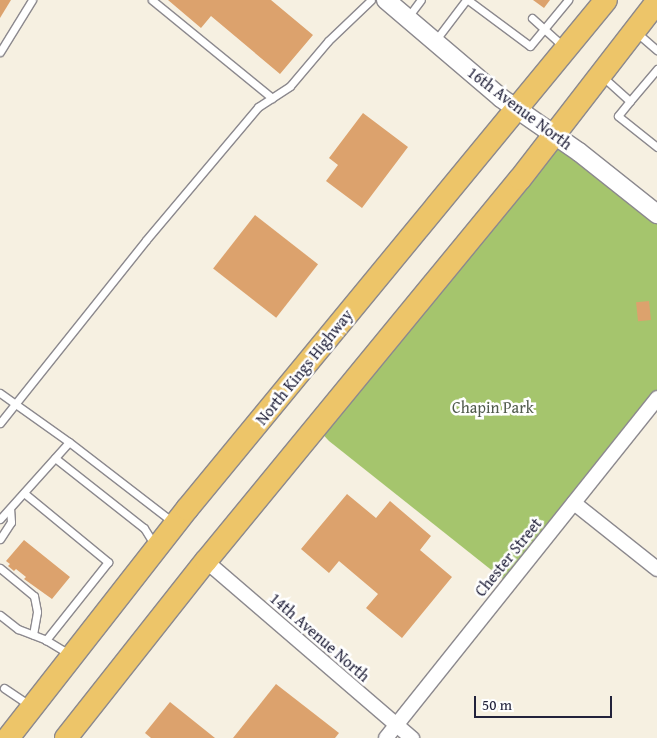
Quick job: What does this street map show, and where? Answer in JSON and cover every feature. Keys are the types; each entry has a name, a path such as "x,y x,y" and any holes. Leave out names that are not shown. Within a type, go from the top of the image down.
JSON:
{"main road":[{"name":"North Kings Highway","path":"8,738 175,524 606,0"},
{"path":"66,738 206,561 418,305 555,135 657,2"}],"street":[{"name":"16th Avenue North","path":"386,0 434,42 517,108 657,214"},
{"name":"Chester Street","path":"386,738 657,398"},
{"path":"574,503 657,569"},
{"name":"14th Avenue North","path":"206,561 412,738"}],"lane":[{"path":"0,52 32,0"},
{"path":"152,0 272,98"},
{"path":"0,423 197,179 258,108 290,86 328,41 370,0"},
{"path":"407,17 421,0"},
{"path":"434,42 467,0 530,46 568,0"},
{"path":"532,18 567,49"},
{"path":"635,31 657,50"},
{"path":"657,69 618,116 657,147"},
{"path":"601,75 630,101"},
{"path":"0,393 69,442 175,524"},
{"path":"0,520 69,442"},
{"path":"55,458 144,528 156,549"},
{"path":"24,493 108,562 46,640"},
{"path":"0,539 11,522 10,509"},
{"path":"0,568 34,596 37,612 33,635"},
{"path":"0,615 18,629 46,640 71,655"},
{"path":"4,688 32,707"}],"green space":[{"name":"Chapin Park","path":"555,135 657,214 657,398 509,584 329,441 316,427"}],"building":[{"path":"0,0 11,0 0,18"},
{"path":"168,0 271,0 313,35 280,74 211,16 201,28"},
{"path":"533,0 550,0 544,8"},
{"path":"363,113 408,147 362,208 326,181 338,165 329,158"},
{"path":"255,215 318,264 276,318 213,269"},
{"path":"649,301 651,320 638,321 636,302"},
{"path":"347,494 376,518 390,501 431,536 420,550 452,577 402,638 366,608 378,594 339,561 329,573 301,549"},
{"path":"24,540 70,577 52,599 24,579 26,577 16,569 14,571 8,566 10,564 6,561"},
{"path":"276,684 339,733 335,738 233,738"},
{"path":"170,702 215,738 151,738 145,733"}]}
